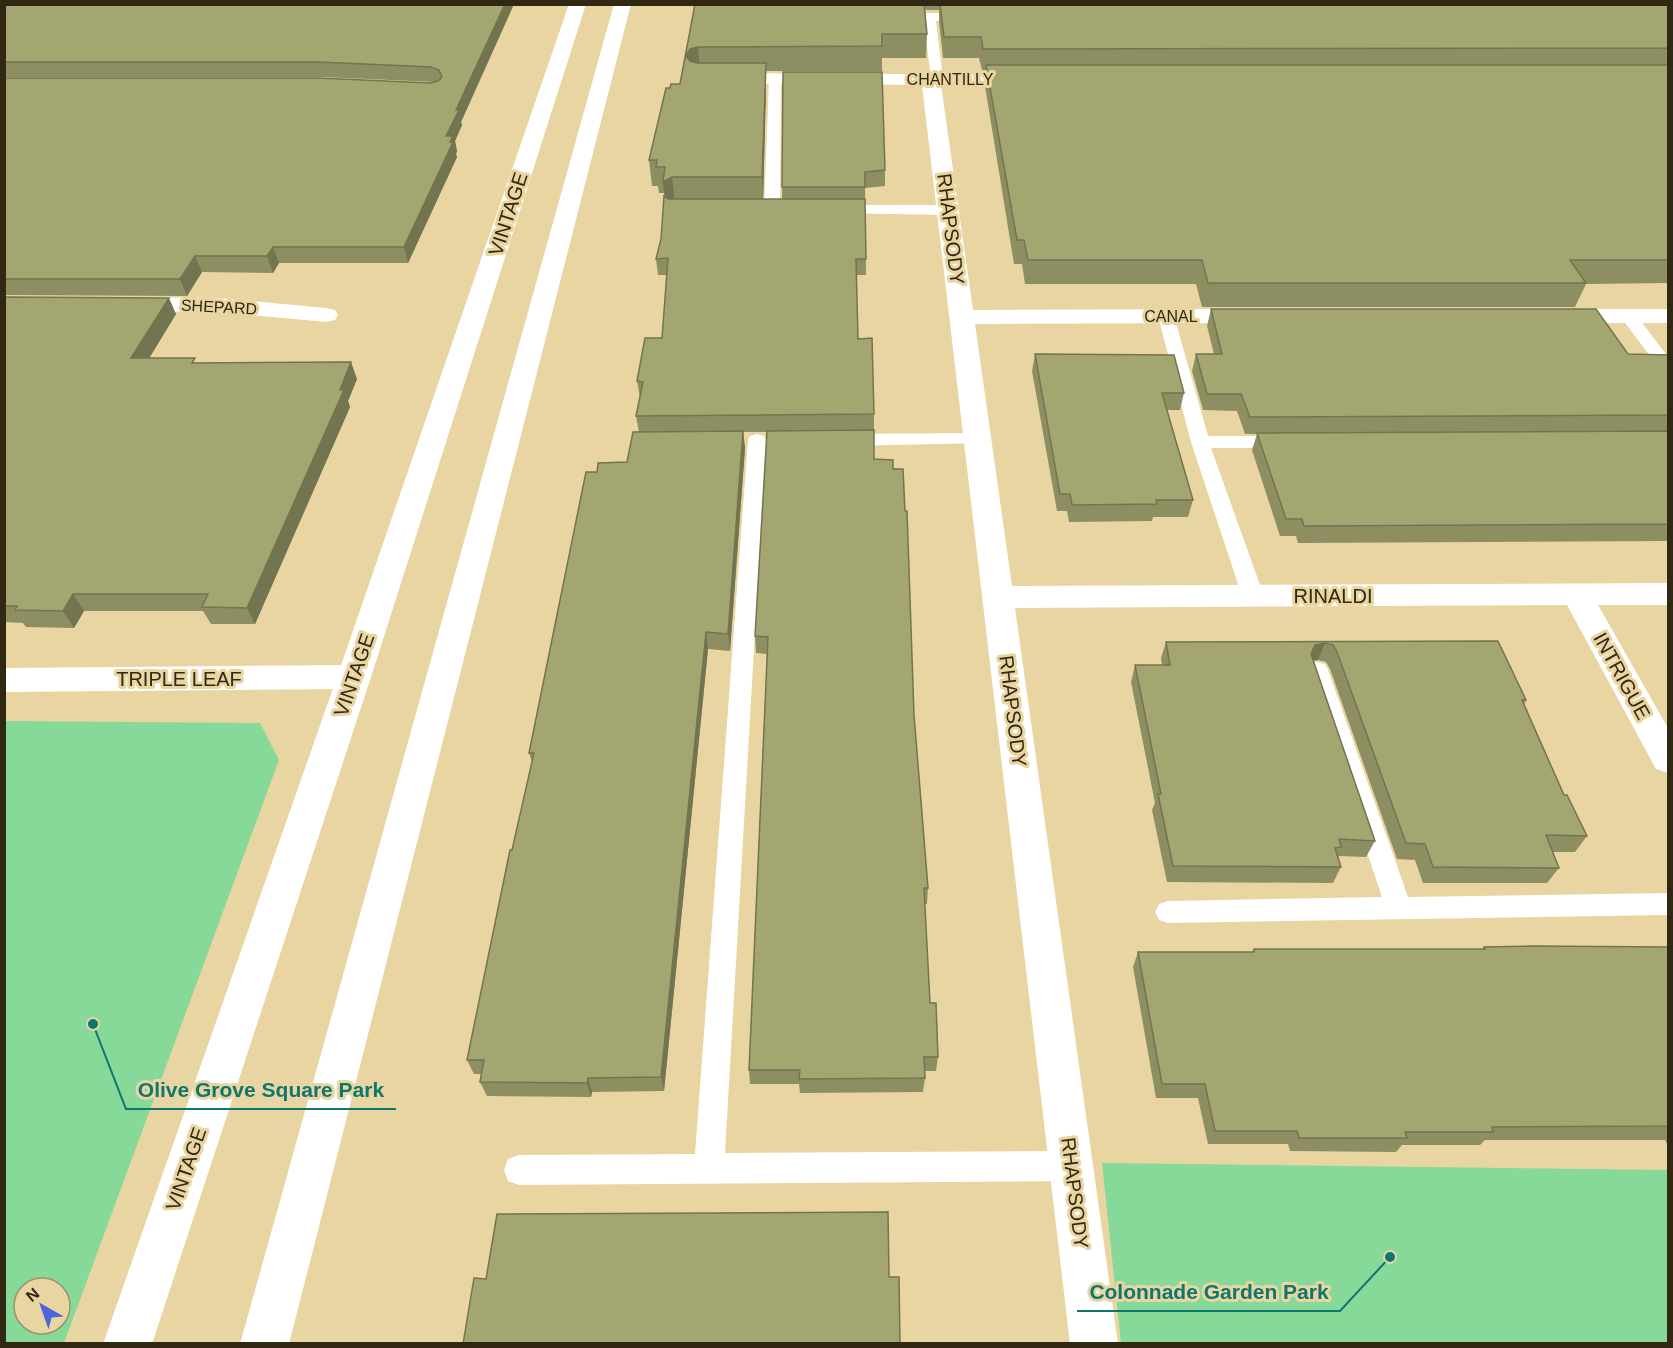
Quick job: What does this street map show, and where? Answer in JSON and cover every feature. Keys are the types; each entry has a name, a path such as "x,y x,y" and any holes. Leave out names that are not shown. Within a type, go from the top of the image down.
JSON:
{"street":[{"name":"VINTAGE","path":"127,1344 354,677 578,4"},
{"path":"264,1344 623,4"},
{"name":"CHANTILLY","path":"700,79 1047,79"},
{"name":"RHAPSODY","path":"934,79 977,439 1094,1344"},
{"name":"SHEPARD","path":"105,304 219,305 326,315"},
{"name":"CANAL","path":"962,317 1279,316"},
{"path":"1536,316 1668,316"},
{"name":"INTRIGUE","path":"1576,594 1668,759"},
{"name":"RINALDI","path":"998,597 1668,594"},
{"name":"TRIPLE LEAF","path":"4,680 354,677"}],"lane":[{"path":"885,17 978,16"},
{"path":"930,17 934,79"},
{"path":"772,210 775,79"},
{"path":"819,210 949,210"},
{"path":"1166,316 1200,442 1252,596"},
{"path":"1628,316 1668,368"},
{"path":"826,440 977,439"},
{"path":"709,1169 757,440"},
{"path":"1200,442 1305,441"},
{"path":"1317,670 1400,909"},
{"path":"1168,912 1668,904"},
{"path":"519,1170 1071,1166"}],"green space":[{"path":"5,721 260,723 279,760 72,1321 72,1276 12,1276 12,1336 67,1336 64,1343 5,1343"},
{"path":"1102,1163 1668,1170 1668,1343 1121,1343"}],"building":[{"path":"4,4 505,4 446,136 453,136 450,142 453,142 404,247 273,247 267,256 195,256 180,279 4,279 4,78 319,78 430,83 442,77 439,70 431,67 319,62 4,62"},
{"path":"695,4 924,4 927,34 882,34 882,46 698,47 690,49 686,56 690,61 697,63 766,63 762,177 672,177 663,182 665,167 656,167 657,160 649,160 666,88 670,88 671,84 680,84"},
{"path":"940,4 1668,4 1668,48 983,49 981,37 944,37"},
{"path":"986,65 1668,65 1668,260 1570,260 1586,283 1208,283 1202,260 1028,260 1024,240 1017,240"},
{"path":"783,72 882,72 885,170 865,172 865,187 782,187"},
{"path":"664,196 668,199 865,199 866,259 856,259 858,339 872,338 874,414 636,416 643,382 637,381 645,338 662,338 668,258 656,259 661,239"},
{"path":"4,297 169,298 131,358 195,358 192,363 351,362 340,390 344,390 247,608 202,607 208,594 73,594 63,611 15,610 17,606 4,606"},
{"path":"1211,309 1596,309 1628,354 1668,355 1668,415 1250,417 1241,394 1207,394 1196,354 1222,354"},
{"path":"1035,354 1174,355 1184,393 1162,393 1193,500 1156,500 1157,504 1072,505 1070,494 1060,494"},
{"path":"874,430 874,459 893,460 893,469 903,469 905,511 907,511 914,715 928,888 924,888 930,1003 936,1003 938,1057 924,1057 925,1078 799,1079 800,1070 749,1070 768,637 755,636 767,431"},
{"path":"743,431 728,634 706,632 661,1077 588,1078 587,1083 480,1082 484,1060 467,1060 510,850 512,850 534,753 529,753 586,472 597,472 598,463 627,462 633,432"},
{"path":"1668,431 1668,524 1304,526 1302,519 1286,519 1257,433"},
{"path":"1498,641 1526,700 1522,700 1564,795 1567,795 1587,836 1546,835 1559,868 1433,867 1425,844 1406,843 1337,652 1333,645 1325,643 1315,645 1311,654 1375,841 1339,839 1341,847 1335,848 1341,867 1173,866 1135,665 1170,665 1166,642"},
{"path":"1484,947 1668,947 1668,1126 1492,1127 1493,1132 1405,1132 1407,1138 1299,1138 1297,1131 1215,1131 1205,1084 1162,1084 1138,952 1254,952 1254,949 1485,949"},
{"path":"888,1212 889,1277 899,1277 900,1344 463,1344 474,1278 486,1279 497,1214"}],"place":[{"name":"Olive Grove Square Park","path":"93,1024"},
{"name":"Colonnade Garden Park","path":"1390,1257"}]}
